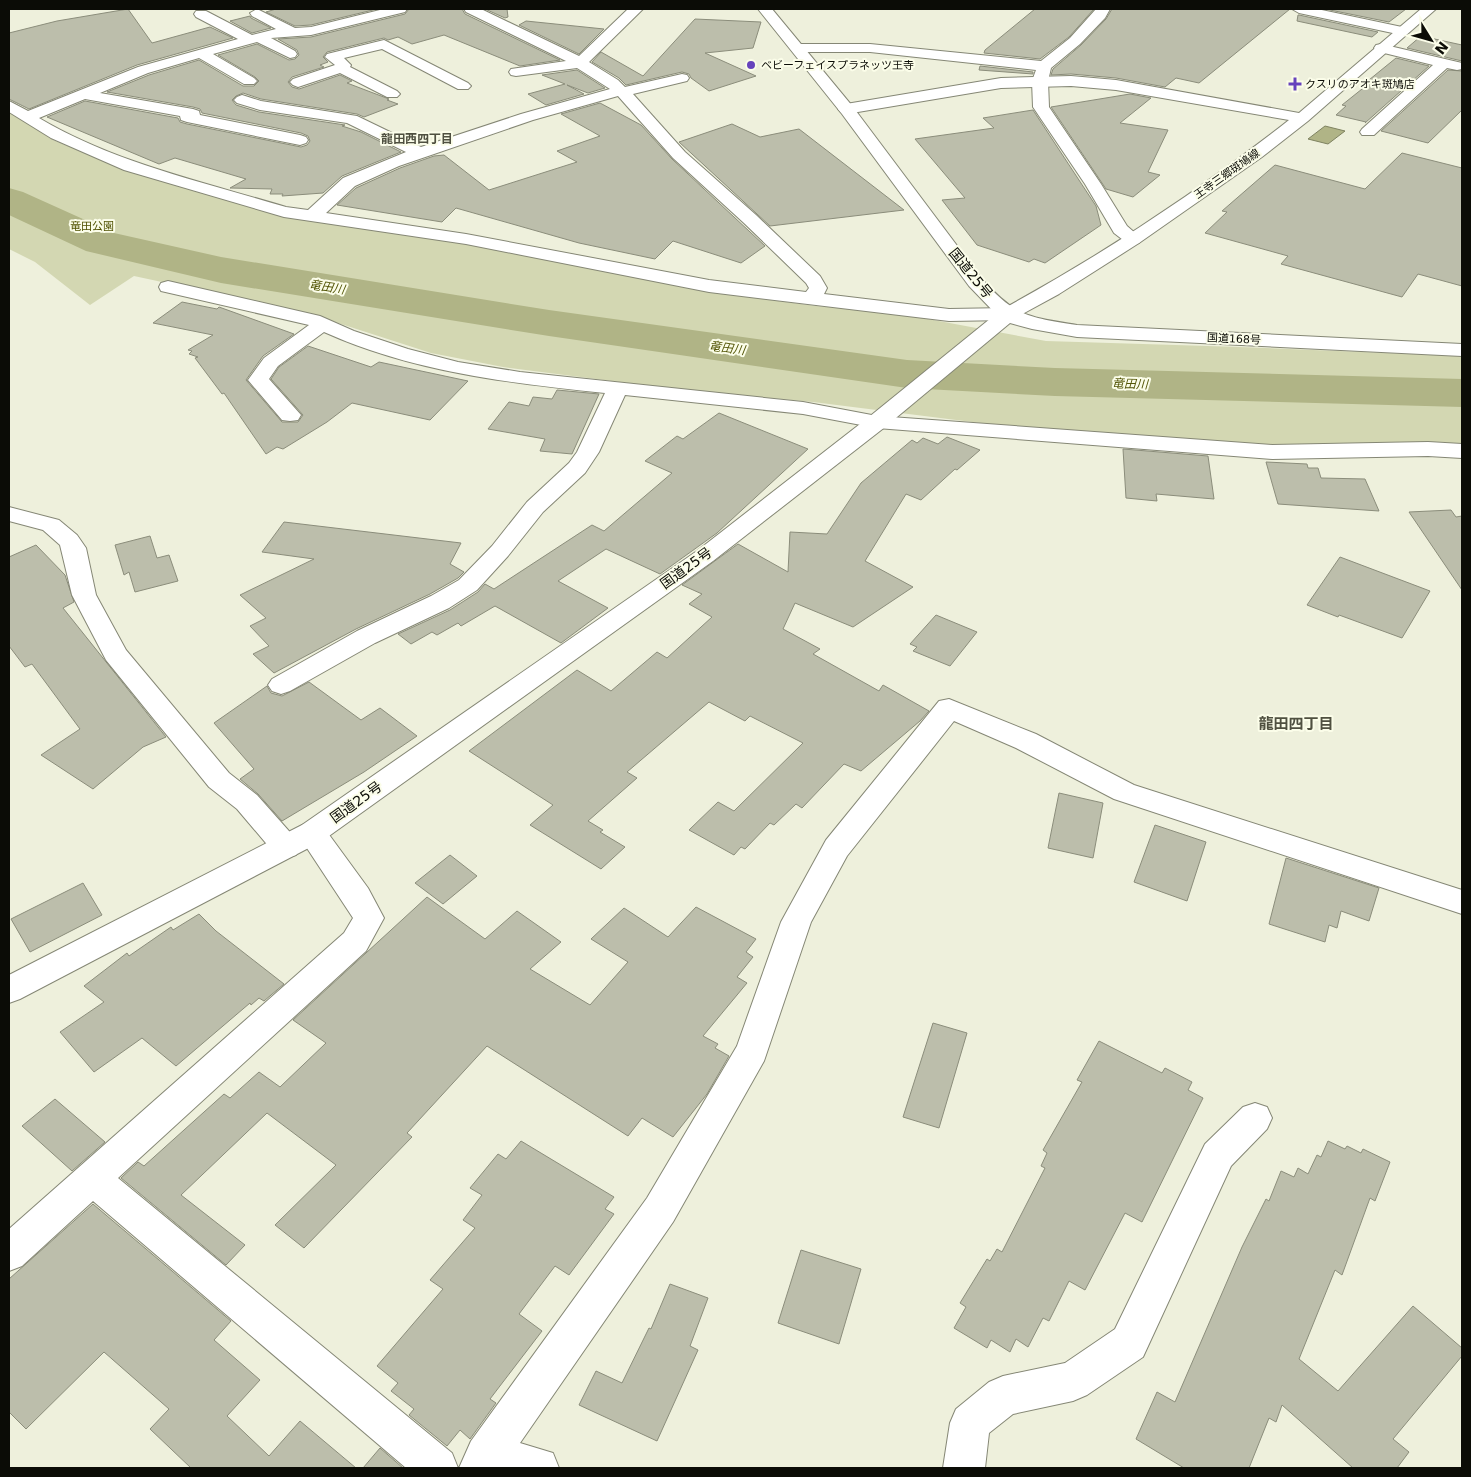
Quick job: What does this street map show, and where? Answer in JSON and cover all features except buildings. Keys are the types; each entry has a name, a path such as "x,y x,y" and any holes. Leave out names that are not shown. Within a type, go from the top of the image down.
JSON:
{"main road":[{"path":"27,117 143,70 201,53 275,33 322,29 400,9"},
{"path":"471,9 507,20 612,83 680,155 813,280 818,288 812,299"},
{"path":"516,72 580,63 636,9"},
{"name":"国道25号","path":"9,990 299,840 705,556 877,422 1008,314 982,290 799,48 765,9"},
{"path":"1103,9 1100,15 1075,41 1044,66 1040,81 1041,108 1093,184 1120,229 1133,239"},
{"path":"1299,9 1402,31"},
{"name":"王寺三郷斑鳩線","path":"1008,314 1052,290 1133,239 1256,154 1302,118 1381,48 1429,9"},
{"path":"257,13 292,32"},
{"path":"201,14 290,54"},
{"path":"355,20 376,32"},
{"path":"322,29 361,50"},
{"path":"341,68 344,65 332,58 384,44 463,86"},
{"path":"799,48 870,48 1044,66"},
{"path":"1381,48 1462,67"},
{"path":"201,53 249,81"},
{"path":"1368,132 1444,63"},
{"path":"298,82 341,68 392,94"},
{"path":"312,216 349,182 393,162 536,114 621,91 682,78"},
{"path":"846,109 1001,83 1040,81 1116,85 1302,118"},
{"path":"82,94 193,114 187,117 300,140"},
{"path":"242,100 260,105 351,119 420,153"},
{"path":"9,106 57,135 130,166 284,212 466,239 709,286 949,315 1008,314"},
{"path":"168,287 313,320 347,335 401,353 457,368 520,378 803,408 877,422 1272,452 1462,451"},
{"name":"国道168号","path":"1008,314 1035,324 1078,331 1462,350"},
{"path":"290,415 258,380 270,362 323,324"},
{"path":"281,685 366,636 440,602 468,585 500,551 535,507 577,468 588,452 618,388"},
{"path":"9,514 51,525 69,540 74,548 84,595 115,654 219,780 299,840 357,896 369,918 355,942 9,1253"},
{"path":"538,1468 483,1462 660,1210 752,1051 796,922 836,848 949,708 1026,741 1124,792 1462,902"},
{"path":"964,1468 970,1423 1003,1396 1073,1381 1129,1343 1218,1155 1255,1118"},
{"path":"92,1178 437,1468"}],"green space":[{"name":"竜田公園","path":"9,111 53,140 114,165 239,204 271,212 382,232 445,240 573,264 696,290 816,306 885,311 1046,341 1462,356 1462,445 1406,443 1267,445 996,425 813,402 682,390 503,367 431,353 310,314 134,276 90,305 35,262 9,249"}],"shaded area":[{"path":"1325,126 1345,131 1328,144 1308,139"}],"waterway":[{"name":"竜田川","path":"9,200 47,219 101,242 221,270 549,323 907,374 1055,382 1462,393"}],"place":[{"name":"ベビーフェイスプラネッツ王寺","path":"751,65"},
{"name":"クスリのアオキ斑鳩店","path":"1295,84"}],"district":[{"name":"龍田西四丁目","path":"417,139"},
{"name":"龍田四丁目","path":"1296,724"}]}
